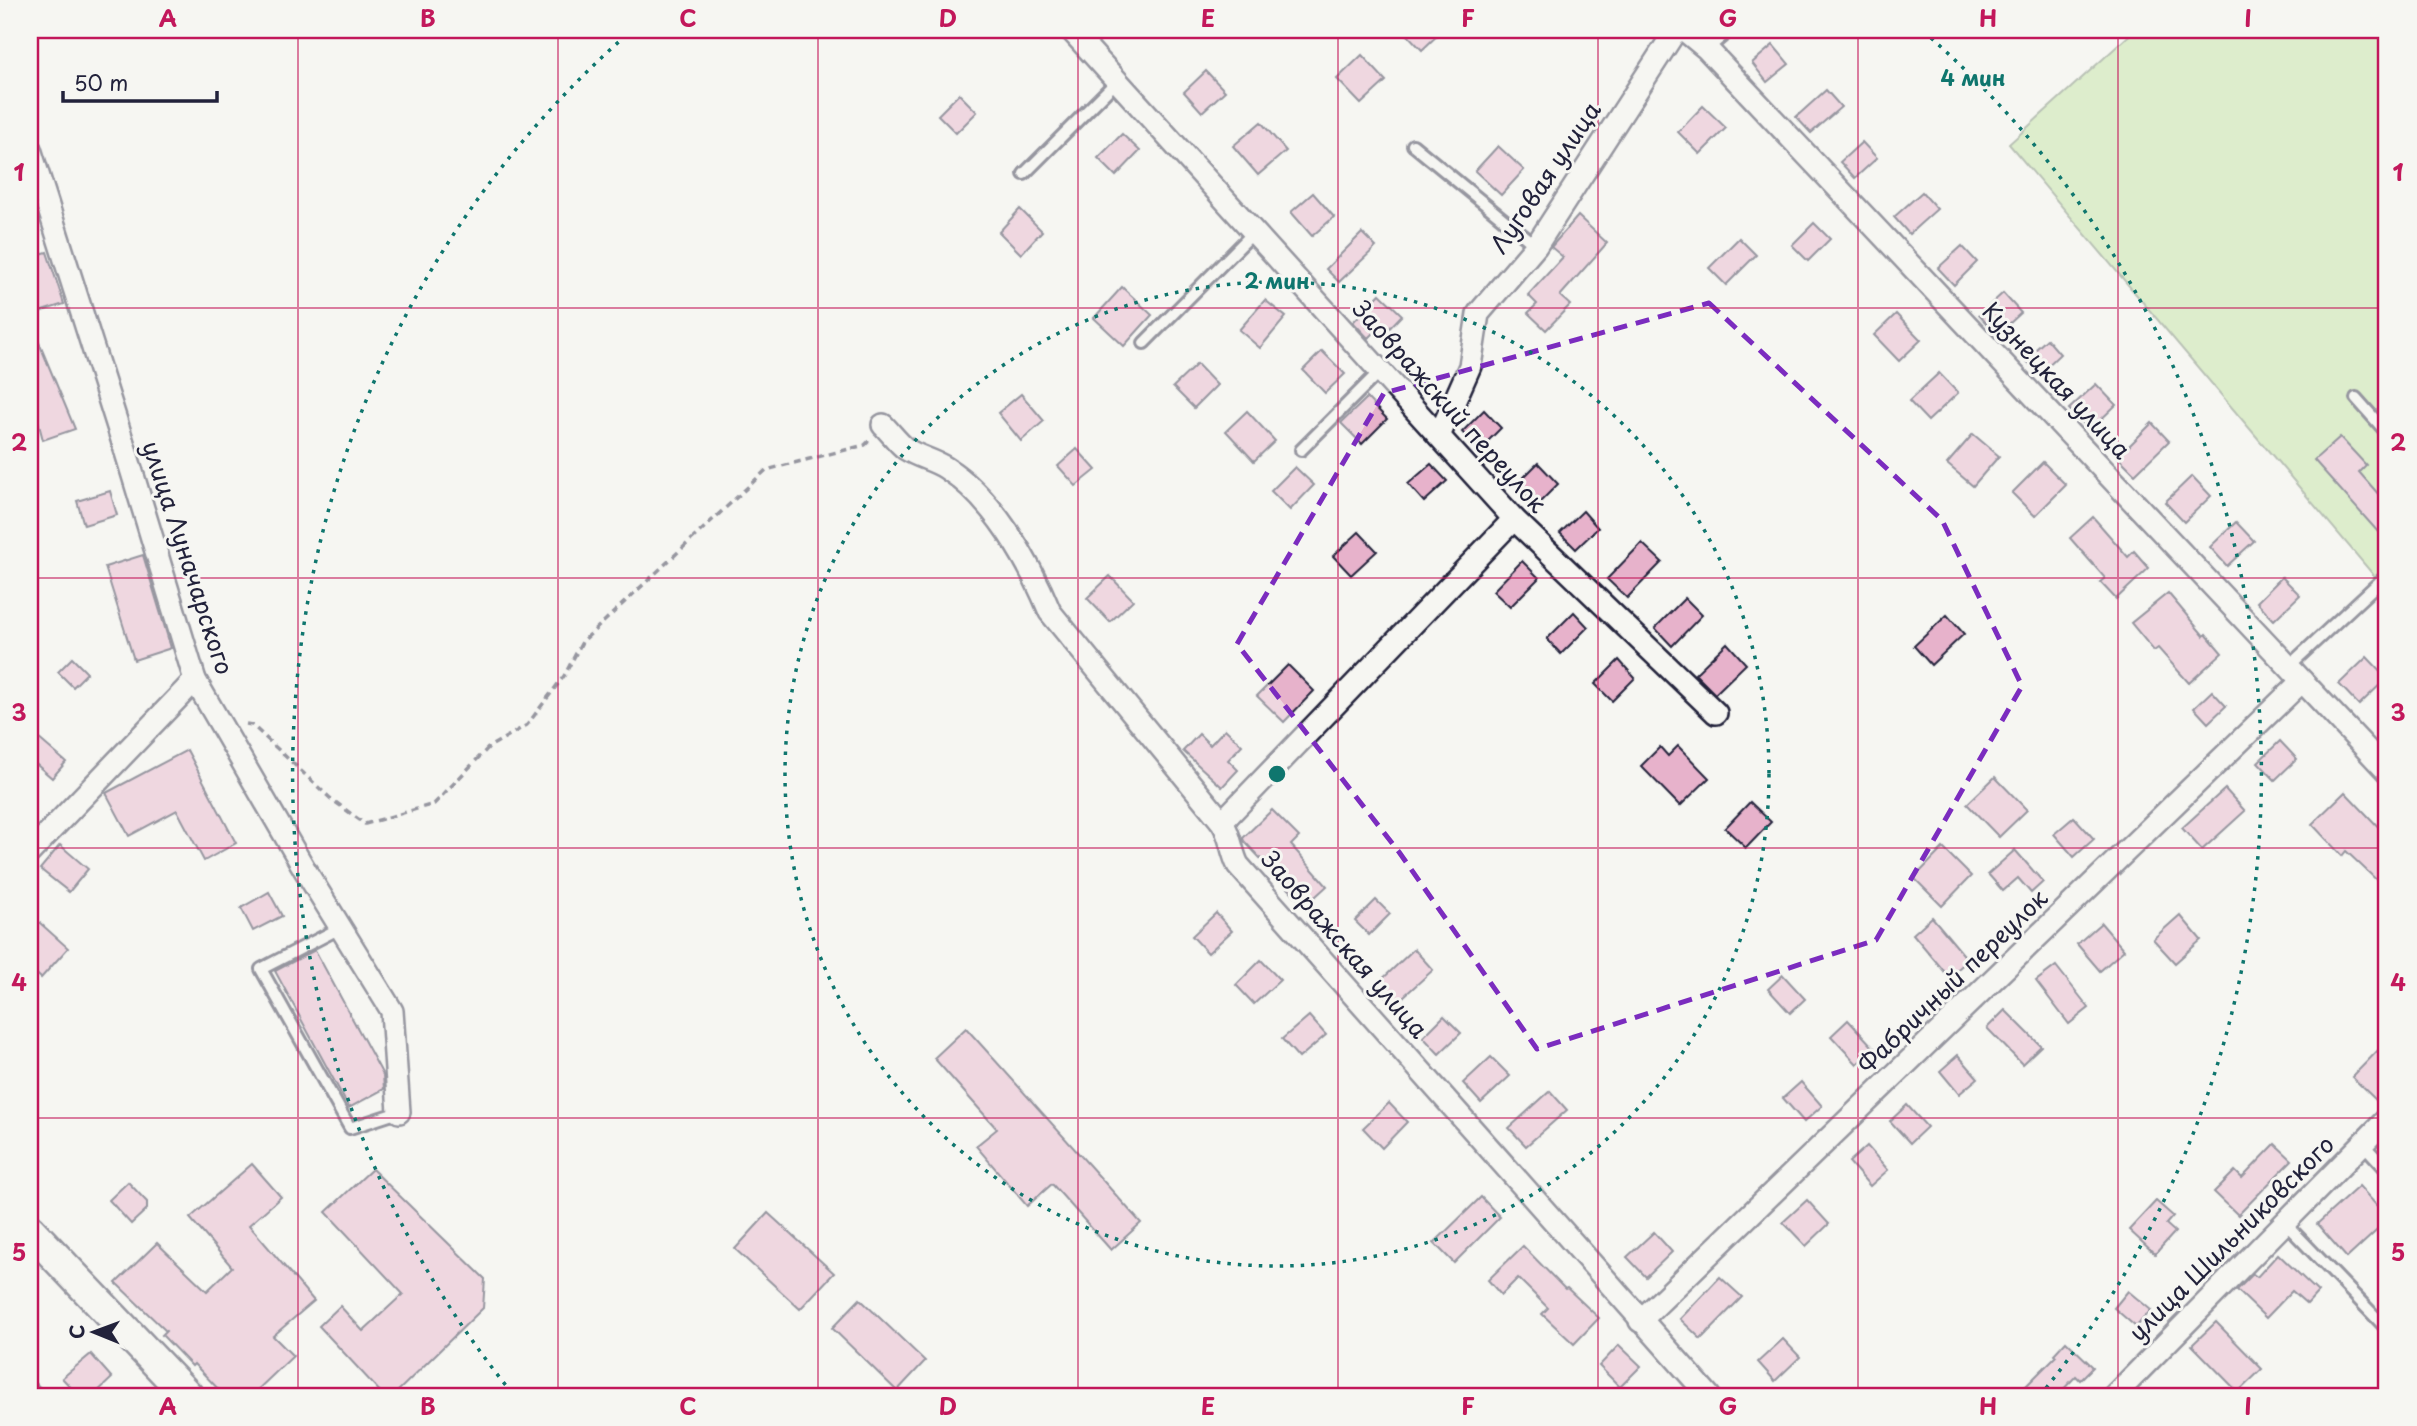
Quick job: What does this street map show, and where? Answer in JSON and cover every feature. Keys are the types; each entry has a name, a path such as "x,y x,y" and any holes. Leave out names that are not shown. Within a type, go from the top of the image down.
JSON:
{"main road":[{"path":"30,1230 188,1396"}],"street":[{"name":"Заовражский переулок","path":"1071,30 1514,519 1716,713"},
{"name":"Луговая улица","path":"1438,436 1470,366 1478,314 1536,246 1676,30"},
{"name":"Кузнецкая улица","path":"1684,30 1707,49 2387,771"},
{"name":"улица Луначарского","path":"30,149 195,680 304,870 392,1012 399,1112"},
{"name":"Заовражская улица","path":"883,425 906,449 945,467 979,495 1035,576 1050,612 1222,822 1238,865 1709,1396"},
{"path":"1222,822 1514,519"},
{"name":"Фабричный переулок","path":"1640,1321 2295,674"},
{"path":"30,852 195,680"},
{"name":"улица Шильниковского","path":"2114,1396 2387,1119"}],"lane":[{"path":"1707,49 1730,30"},
{"path":"1024,174 1117,81"},
{"path":"1413,145 1536,246"},
{"path":"1144,342 1254,232"},
{"path":"1301,450 1380,371"},
{"path":"2356,398 2387,433"},
{"path":"2295,674 2387,575"},
{"path":"340,928 261,969 351,1128 399,1112"},
{"path":"2363,1144 2387,1170"},
{"path":"2285,1223 2387,1329"},
{"path":"30,1387 38,1396"}],"path":[{"path":"219,722 252,725 330,798 365,824 434,804 489,747 527,725 564,676 582,642 766,470 865,445 883,425"}],"highlighted area":[{"path":"1709,303 1942,520 2022,686 1876,940 1537,1049 1399,852 1237,644 1384,393"}],"green space":[{"path":"2135,30 2387,30 2387,591 2009,144"}],"building":[{"path":"1403,30 1443,30 1422,50"},
{"path":"1773,45 1789,64 1767,82 1752,63"},
{"path":"1362,55 1386,81 1361,104 1337,79"},
{"path":"1206,71 1225,91 1202,112 1184,92"},
{"path":"1826,90 1841,107 1811,133 1796,117"},
{"path":"959,94 977,112 956,133 938,115"},
{"path":"1703,106 1726,128 1700,154 1678,132"},
{"path":"1261,122 1286,151 1258,175 1233,146"},
{"path":"1122,134 1140,151 1116,176 1098,158"},
{"path":"1862,142 1877,158 1855,178 1840,162"},
{"path":"1498,146 1524,170 1501,195 1475,171"},
{"path":"1922,192 1937,209 1909,234 1894,217"},
{"path":"1313,193 1334,217 1312,236 1291,212"},
{"path":"1020,209 1042,231 1021,254 999,232"},
{"path":"1578,216 1607,243 1560,296 1570,305 1546,330 1528,313 1537,304 1528,295 1563,257 1551,247"},
{"path":"1814,223 1830,239 1808,261 1792,245"},
{"path":"1362,233 1376,247 1339,282 1326,269"},
{"path":"1739,238 1756,255 1726,285 1709,268"},
{"path":"1962,246 1977,262 1954,285 1938,268"},
{"path":"47,252 64,304 30,315 30,257"},
{"path":"1122,287 1152,315 1124,346 1094,318"},
{"path":"2003,293 2021,313 1997,335 1979,315"},
{"path":"1380,294 1402,315 1381,337 1375,331 1368,338 1353,322"},
{"path":"1265,300 1286,317 1260,348 1239,330"},
{"path":"1896,314 1921,340 1899,361 1874,335"},
{"path":"30,321 75,429 43,440 38,421 30,424"},
{"path":"2047,339 2060,354 2039,374 2025,359"},
{"path":"1322,351 1345,374 1325,393 1303,370"},
{"path":"1197,364 1217,385 1194,408 1173,387"},
{"path":"1939,373 1958,393 1928,421 1909,401"},
{"path":"2096,384 2116,405 2090,430 2069,409"},
{"path":"1021,394 1044,421 1021,441 998,413"},
{"path":"1367,398 1387,419 1362,444 1341,423"},
{"path":"1484,410 1501,428 1479,450 1462,432"},
{"path":"1247,411 1275,441 1254,461 1226,431"},
{"path":"2152,423 2169,441 2135,474 2118,457"},
{"path":"1973,434 1999,456 1973,486 1947,464"},
{"path":"2340,437 2366,465 2359,472 2387,504 2387,542 2314,460"},
{"path":"1077,449 1096,470 1076,486 1058,466"},
{"path":"2043,462 2066,485 2035,516 2012,493"},
{"path":"1538,463 1558,484 1536,506 1516,485"},
{"path":"1431,464 1447,481 1424,502 1408,484"},
{"path":"1295,467 1314,485 1290,510 1271,491"},
{"path":"2192,476 2211,496 2184,522 2165,502"},
{"path":"110,491 117,515 84,525 77,501"},
{"path":"1583,511 1598,528 1576,549 1560,533"},
{"path":"2093,517 2128,557 2134,551 2149,568 2116,599 2100,582 2105,578 2070,538"},
{"path":"2236,522 2254,541 2227,566 2210,547"},
{"path":"1359,532 1377,551 1351,575 1333,556"},
{"path":"1642,543 1662,562 1627,598 1607,579"},
{"path":"143,555 171,648 134,660 105,567"},
{"path":"1522,561 1539,578 1510,607 1493,591"},
{"path":"1110,576 1133,600 1110,622 1087,598"},
{"path":"2282,577 2300,595 2274,620 2257,602"},
{"path":"2168,593 2222,653 2189,683 2158,648 2154,651 2131,623"},
{"path":"1685,598 1702,615 1672,646 1655,628"},
{"path":"1574,612 1588,627 1561,654 1547,639"},
{"path":"1947,615 1964,634 1931,665 1914,646"},
{"path":"1727,643 1746,664 1715,694 1695,674"},
{"path":"2367,657 2387,678 2359,705 2339,684"},
{"path":"72,658 87,673 73,687 58,672"},
{"path":"1619,660 1635,678 1612,701 1595,684"},
{"path":"1288,665 1314,691 1284,722 1257,696"},
{"path":"2212,691 2226,706 2208,723 2194,708"},
{"path":"1225,729 1242,745 1228,760 1238,770 1222,787 1183,751 1199,734 1210,745"},
{"path":"30,731 66,762 52,778 30,759"},
{"path":"2280,741 2297,759 2275,780 2258,762"},
{"path":"1678,746 1709,778 1680,806 1641,766 1660,747 1668,756"},
{"path":"187,750 236,843 204,861 177,810 129,836 106,793"},
{"path":"1995,777 2027,810 1999,837 1967,804"},
{"path":"2225,789 2245,811 2202,850 2182,828"},
{"path":"2345,792 2387,836 2387,890 2346,851 2342,856 2312,824"},
{"path":"1750,802 1771,822 1746,848 1725,828"},
{"path":"1272,810 1299,837 1291,845 1327,886 1305,906 1244,841 1243,838"},
{"path":"2074,817 2094,839 2074,857 2054,834"},
{"path":"60,845 88,869 69,892 40,869"},
{"path":"1943,848 1971,876 1942,906 1914,878"},
{"path":"2015,850 2043,882 2031,893 2018,878 2003,891 1988,874"},
{"path":"269,892 282,916 253,931 241,908"},
{"path":"1376,900 1390,914 1369,935 1355,921"},
{"path":"1216,913 1232,931 1208,953 1192,936"},
{"path":"30,914 68,948 41,978 30,968"},
{"path":"2180,915 2201,940 2175,963 2153,939"},
{"path":"1932,917 1968,960 1949,977 1913,934"},
{"path":"2101,923 2124,950 2100,971 2077,944"},
{"path":"1414,949 1433,970 1394,1005 1376,985"},
{"path":"315,950 383,1075 384,1089 349,1108 275,971"},
{"path":"1261,960 1280,980 1254,1004 1236,985"},
{"path":"2056,966 2089,1008 2069,1024 2036,981"},
{"path":"1783,975 1805,999 1790,1013 1768,989"},
{"path":"2005,1010 2041,1046 2022,1064 1987,1028"},
{"path":"1309,1016 1326,1035 1299,1058 1282,1039"},
{"path":"1444,1016 1461,1033 1439,1054 1423,1037"},
{"path":"1848,1020 1874,1048 1857,1064 1831,1036"},
{"path":"966,1028 1141,1223 1111,1250 1052,1184 1027,1206 976,1146 997,1129 934,1058"},
{"path":"2387,1041 2387,1091 2377,1101 2352,1077"},
{"path":"1958,1055 1978,1078 1959,1094 1940,1071"},
{"path":"1491,1057 1510,1076 1481,1103 1463,1083"},
{"path":"1801,1082 1822,1106 1804,1122 1783,1098"},
{"path":"1550,1091 1567,1110 1526,1146 1509,1128"},
{"path":"1389,1103 1407,1122 1382,1148 1363,1128"},
{"path":"1907,1105 1927,1127 1910,1143 1890,1121"},
{"path":"2275,1144 2292,1160 2238,1215 2214,1192 2235,1171 2242,1178"},
{"path":"1867,1146 1888,1170 1870,1186 1849,1162"},
{"path":"252,1164 281,1197 249,1225 314,1301 273,1336 293,1356 251,1396 225,1396 162,1335 166,1331 116,1283 157,1243 207,1291 232,1267 190,1218"},
{"path":"372,1169 485,1279 483,1308 393,1396 384,1396 319,1326 340,1306 363,1331 403,1294 326,1212"},
{"path":"128,1182 147,1202 147,1209 131,1224 109,1200"},
{"path":"2359,1186 2387,1217 2387,1221 2347,1258 2317,1224"},
{"path":"1481,1197 1500,1217 1454,1263 1434,1243"},
{"path":"1807,1200 1829,1224 1806,1246 1783,1222"},
{"path":"2156,1201 2173,1216 2166,1224 2175,1232 2155,1254 2129,1230"},
{"path":"768,1213 834,1273 800,1309 735,1249"},
{"path":"1654,1232 1672,1252 1646,1277 1627,1257"},
{"path":"1523,1246 1565,1289 1599,1318 1574,1344 1542,1314 1548,1308 1518,1278 1501,1295 1488,1280"},
{"path":"2278,1254 2318,1292 2307,1304 2292,1291 2266,1318 2237,1290 2253,1274 2257,1277"},
{"path":"1720,1277 1742,1297 1701,1339 1680,1319"},
{"path":"2128,1291 2151,1310 2136,1327 2114,1308"},
{"path":"860,1299 925,1361 897,1391 832,1328"},
{"path":"2216,1322 2262,1369 2238,1392 2192,1345"},
{"path":"1783,1339 1800,1357 1775,1381 1758,1362"},
{"path":"2066,1341 2093,1367 2080,1380 2076,1376 2057,1396 2016,1396 2056,1356 2054,1354"},
{"path":"1619,1345 1641,1366 1620,1387 1599,1366"},
{"path":"91,1354 112,1378 93,1396 79,1396 62,1378"}]}
